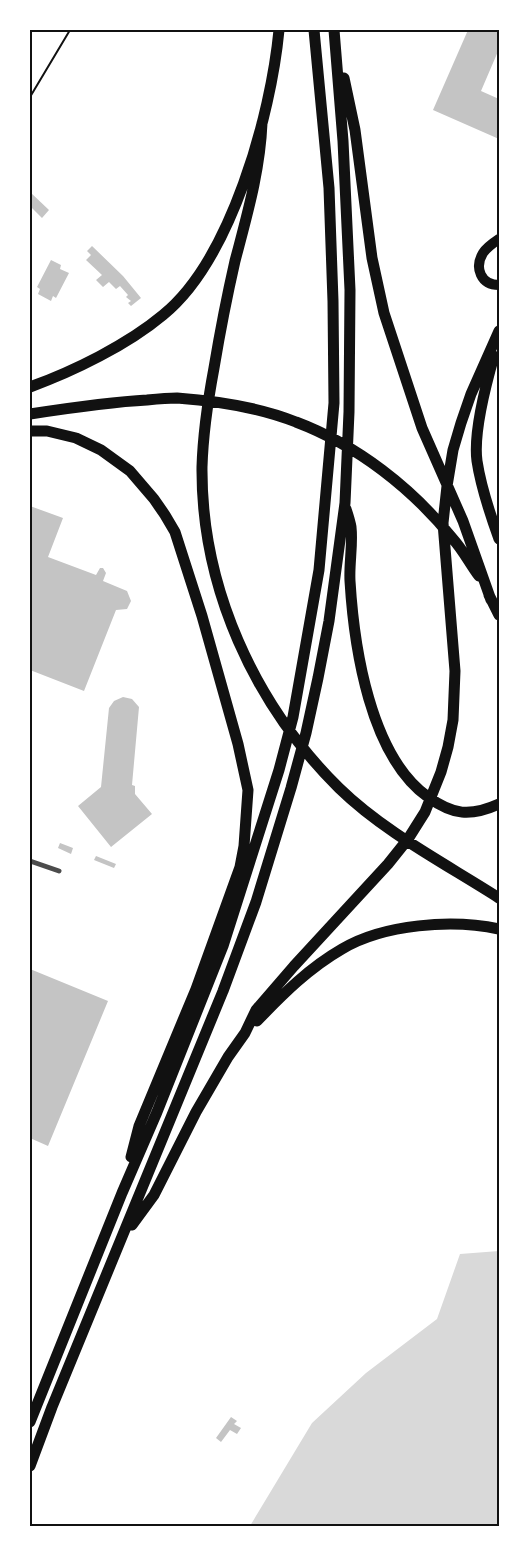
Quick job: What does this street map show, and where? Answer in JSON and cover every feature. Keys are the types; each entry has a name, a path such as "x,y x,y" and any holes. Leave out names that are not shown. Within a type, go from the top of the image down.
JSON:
{"highway":[{"path":"279,30 262,123 258,168 234,269 204,428 202,468 204,502 212,563 229,620 244,656 268,700 295,738 340,789 385,826 499,898"},
{"path":"30,1422 224,946 280,770 293,717 319,570 334,403 333,302 328,188 314,30"},
{"path":"30,1466 52,1407 223,991 256,902 291,788 318,678 329,622 345,503 349,412 350,290 343,140 334,31"},
{"path":"334,31 355,130 372,258 384,313 422,428 464,521 491,600"},
{"path":"30,387 100,356 134,336 164,315 189,288 211,257 228,220 262,123"},
{"path":"245,1033 256,1010 388,864 408,839 424,812 441,772 453,720 455,671 443,523 446,486 453,450 471,394 499,330"},
{"path":"499,339 480,415 477,460 486,503 499,539"},
{"path":"30,414 126,401 176,398 248,407 296,422 337,441 378,466 406,490 454,540 480,579 499,614"},
{"path":"30,431 47,431 76,438 101,450 130,471 154,499 175,532 202,616 238,744 248,790 244,846 240,867 196,989 139,1126 122,1193"},
{"path":"345,503 351,527 349,567 351,600 361,665 375,719 391,753 408,780 422,793 450,811 479,811 499,804"},
{"path":"121,1240 154,1195 196,1112 228,1057 245,1033 285,991 343,948 385,932 422,925 460,924 499,929"}],"main road":[{"path":"499,239 485,250 479,262 480,273 486,282 499,285"}],"street":[{"path":"30,861 59,871"}],"path":[{"path":"30,97 70,30"}],"shaded area":[{"path":"499,1251 499,1526 250,1526 312,1423 366,1373 437,1319 460,1254"}],"building":[{"path":"468,30 499,30 499,49 481,91 499,99 499,139 433,110"},
{"path":"30,192 49,210 42,218 30,206"},
{"path":"92,246 123,276 141,298 131,306 128,303 131,301 126,297 128,295 120,286 116,289 109,282 103,287 96,280 102,275 86,260 91,255 87,251"},
{"path":"51,260 61,265 60,269 69,273 56,298 53,296 51,301 38,294 40,289 37,287"},
{"path":"30,506 63,518 48,557 96,575 100,568 103,568 106,573 103,581 127,591 131,601 127,609 116,610 84,691 30,670"},
{"path":"123,697 132,699 139,707 132,785 135,786 135,794 152,814 111,847 78,806 101,787 109,708 114,701"},
{"path":"60,843 73,848 71,854 58,848"},
{"path":"96,856 116,864 114,868 94,860"},
{"path":"30,969 108,1001 48,1146 30,1138"},
{"path":"231,1417 237,1421 234,1424 241,1428 237,1434 230,1430 221,1442 216,1438"}]}
